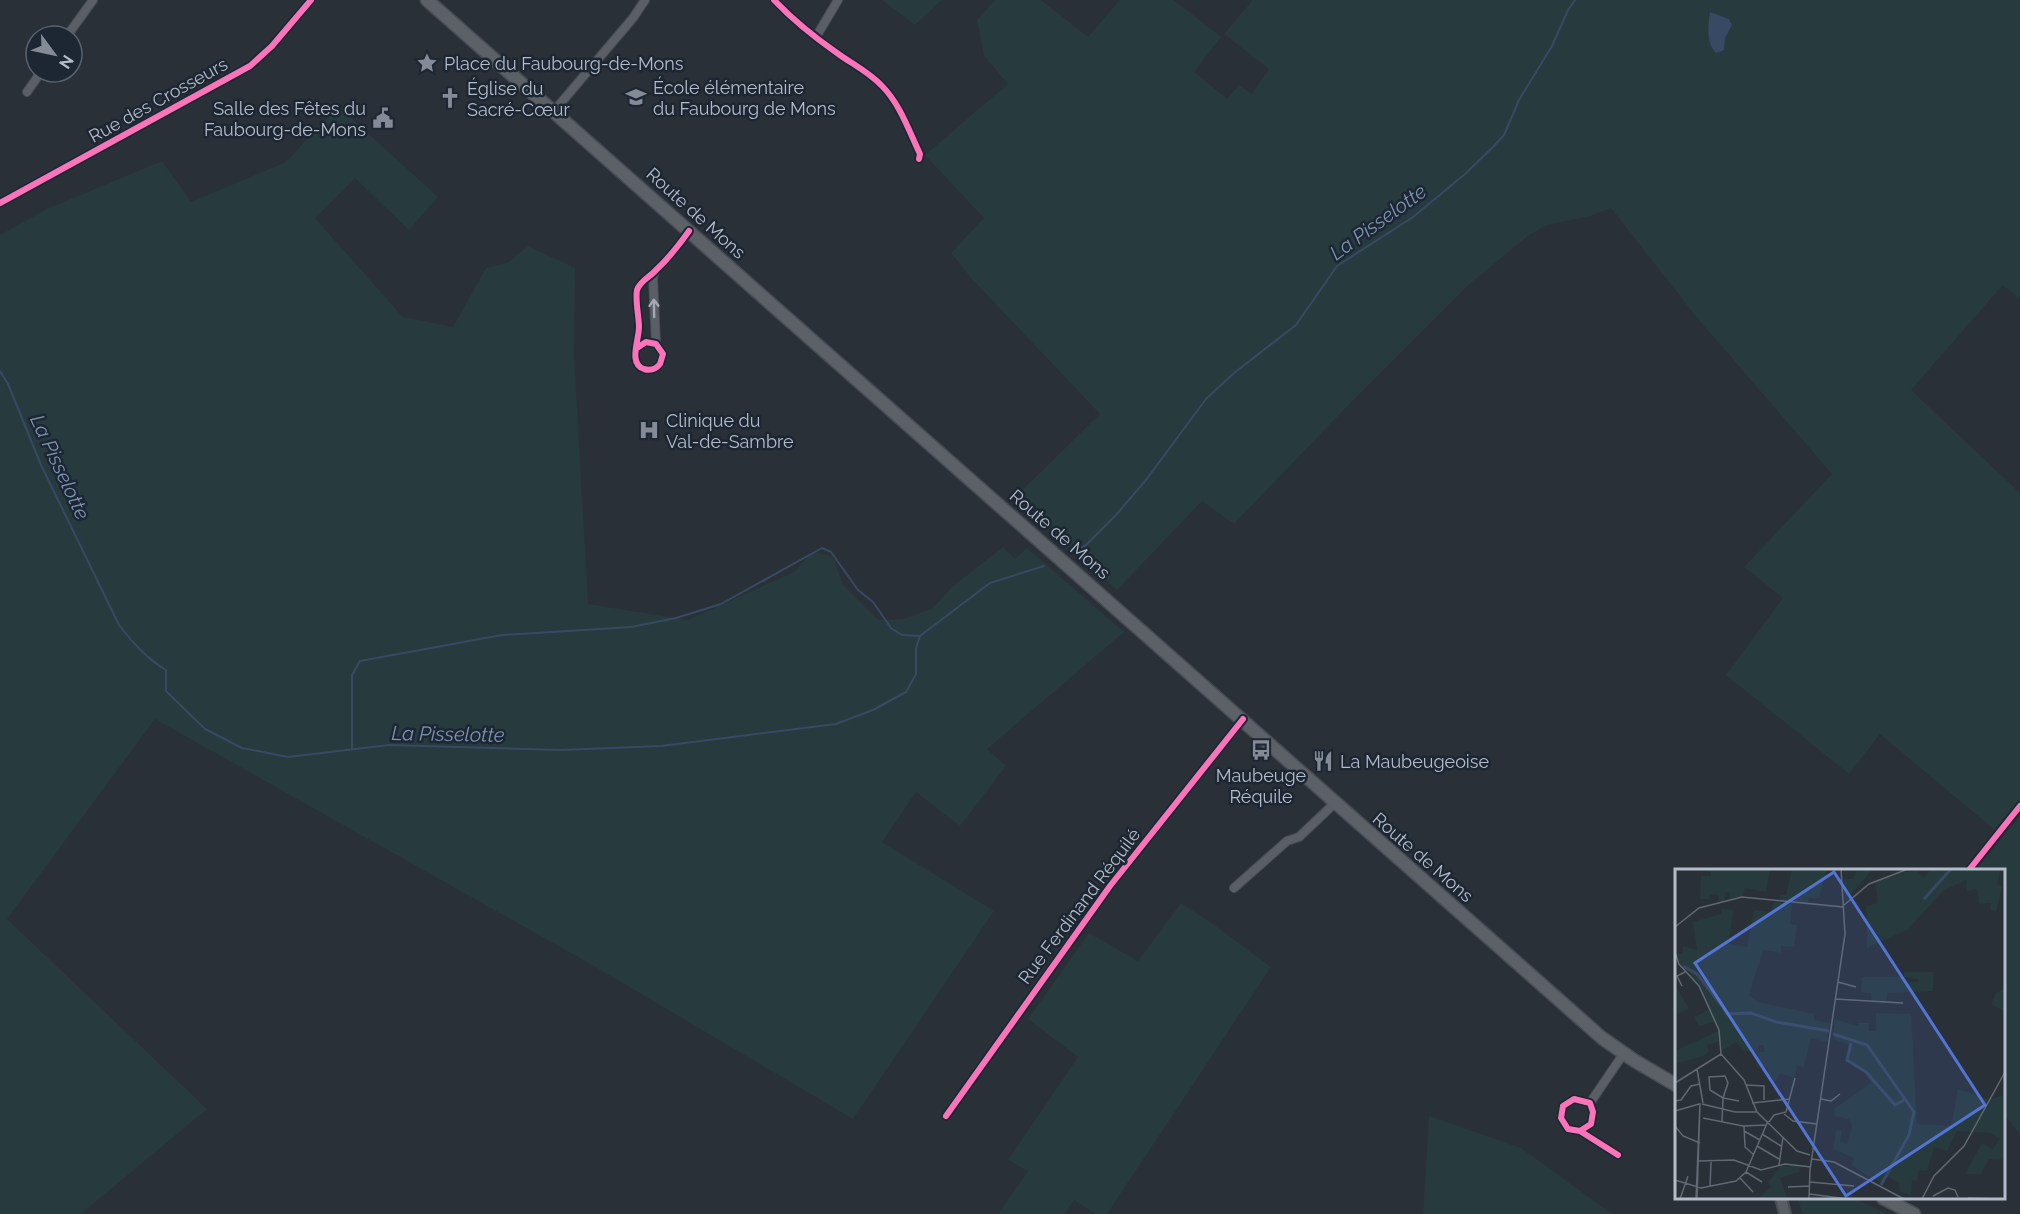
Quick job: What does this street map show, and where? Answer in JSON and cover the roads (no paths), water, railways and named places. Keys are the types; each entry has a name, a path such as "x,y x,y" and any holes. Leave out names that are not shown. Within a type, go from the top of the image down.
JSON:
{"main road":[{"name":"Route de Mons","path":"427,0 1602,1038 1675,1084"},
{"path":"1887,1199 1914,1214"}],"street":[{"path":"76,24 93,0"},
{"name":"Rue des Crosseurs","path":"0,203 250,66 272,46 311,0"},
{"path":"554,111 633,18 645,0"},
{"path":"774,0 816,38 873,77 883,87 908,129 920,154 919,159"},
{"path":"816,38 838,0"},
{"path":"27,92 33,84"},
{"path":"637,348 646,342 656,344 663,358 660,364 651,370 640,368 635,359 637,348 639,340 637,290 677,247 688,231"},
{"path":"677,247 692,243 705,245"},
{"path":"656,271 653,278 656,344"},
{"name":"Rue Ferdinand Réquilé","path":"946,1116 1110,886 1243,719"},
{"path":"1234,888 1287,841 1299,837 1335,803"},
{"path":"1970,869 2020,806"},
{"path":"1590,1103 1624,1053"},
{"path":"1590,1103 1574,1099 1563,1106 1561,1118 1568,1129 1580,1131 1618,1155"},
{"path":"1580,1131 1591,1124 1593,1112 1590,1103"},
{"path":"1781,1199 1785,1214"}],"water":[{"path":"1710,12 1729,19 1732,25 1725,38 1724,50 1716,53 1709,39"}],"waterway":[{"name":"La Pisselotte","path":"1073,551 1085,546 1115,516 1146,480 1206,399 1234,373 1296,325 1337,266 1413,217 1465,174 1504,135 1519,100 1552,46 1575,0"},
{"name":"La Pisselotte","path":"0,371 8,384 41,465 119,625 140,650 166,670 166,691 205,729 242,748 288,757 389,745 561,750 661,746 836,724 873,710 906,692 916,674 916,648 920,636 990,583 1044,566"},
{"path":"352,749 352,675 360,661 502,635 631,627 676,618 721,604 822,548 831,552 858,590 873,602 891,628 902,635 920,636"}],"place":[{"name":"Place du Faubourg-de-Mons","path":"427,63"},
{"name":"École élémentaire du Faubourg de Mons","path":"636,97"},
{"name":"Église du Sacré-Cœur","path":"450,98"},
{"name":"Salle des Fêtes du Faubourg-de-Mons","path":"383,118"},
{"name":"Clinique du Val-de-Sambre","path":"649,430"},
{"name":"Maubeuge Réquile","path":"1261,750"},
{"name":"La Maubeugeoise","path":"1323,761"}]}
